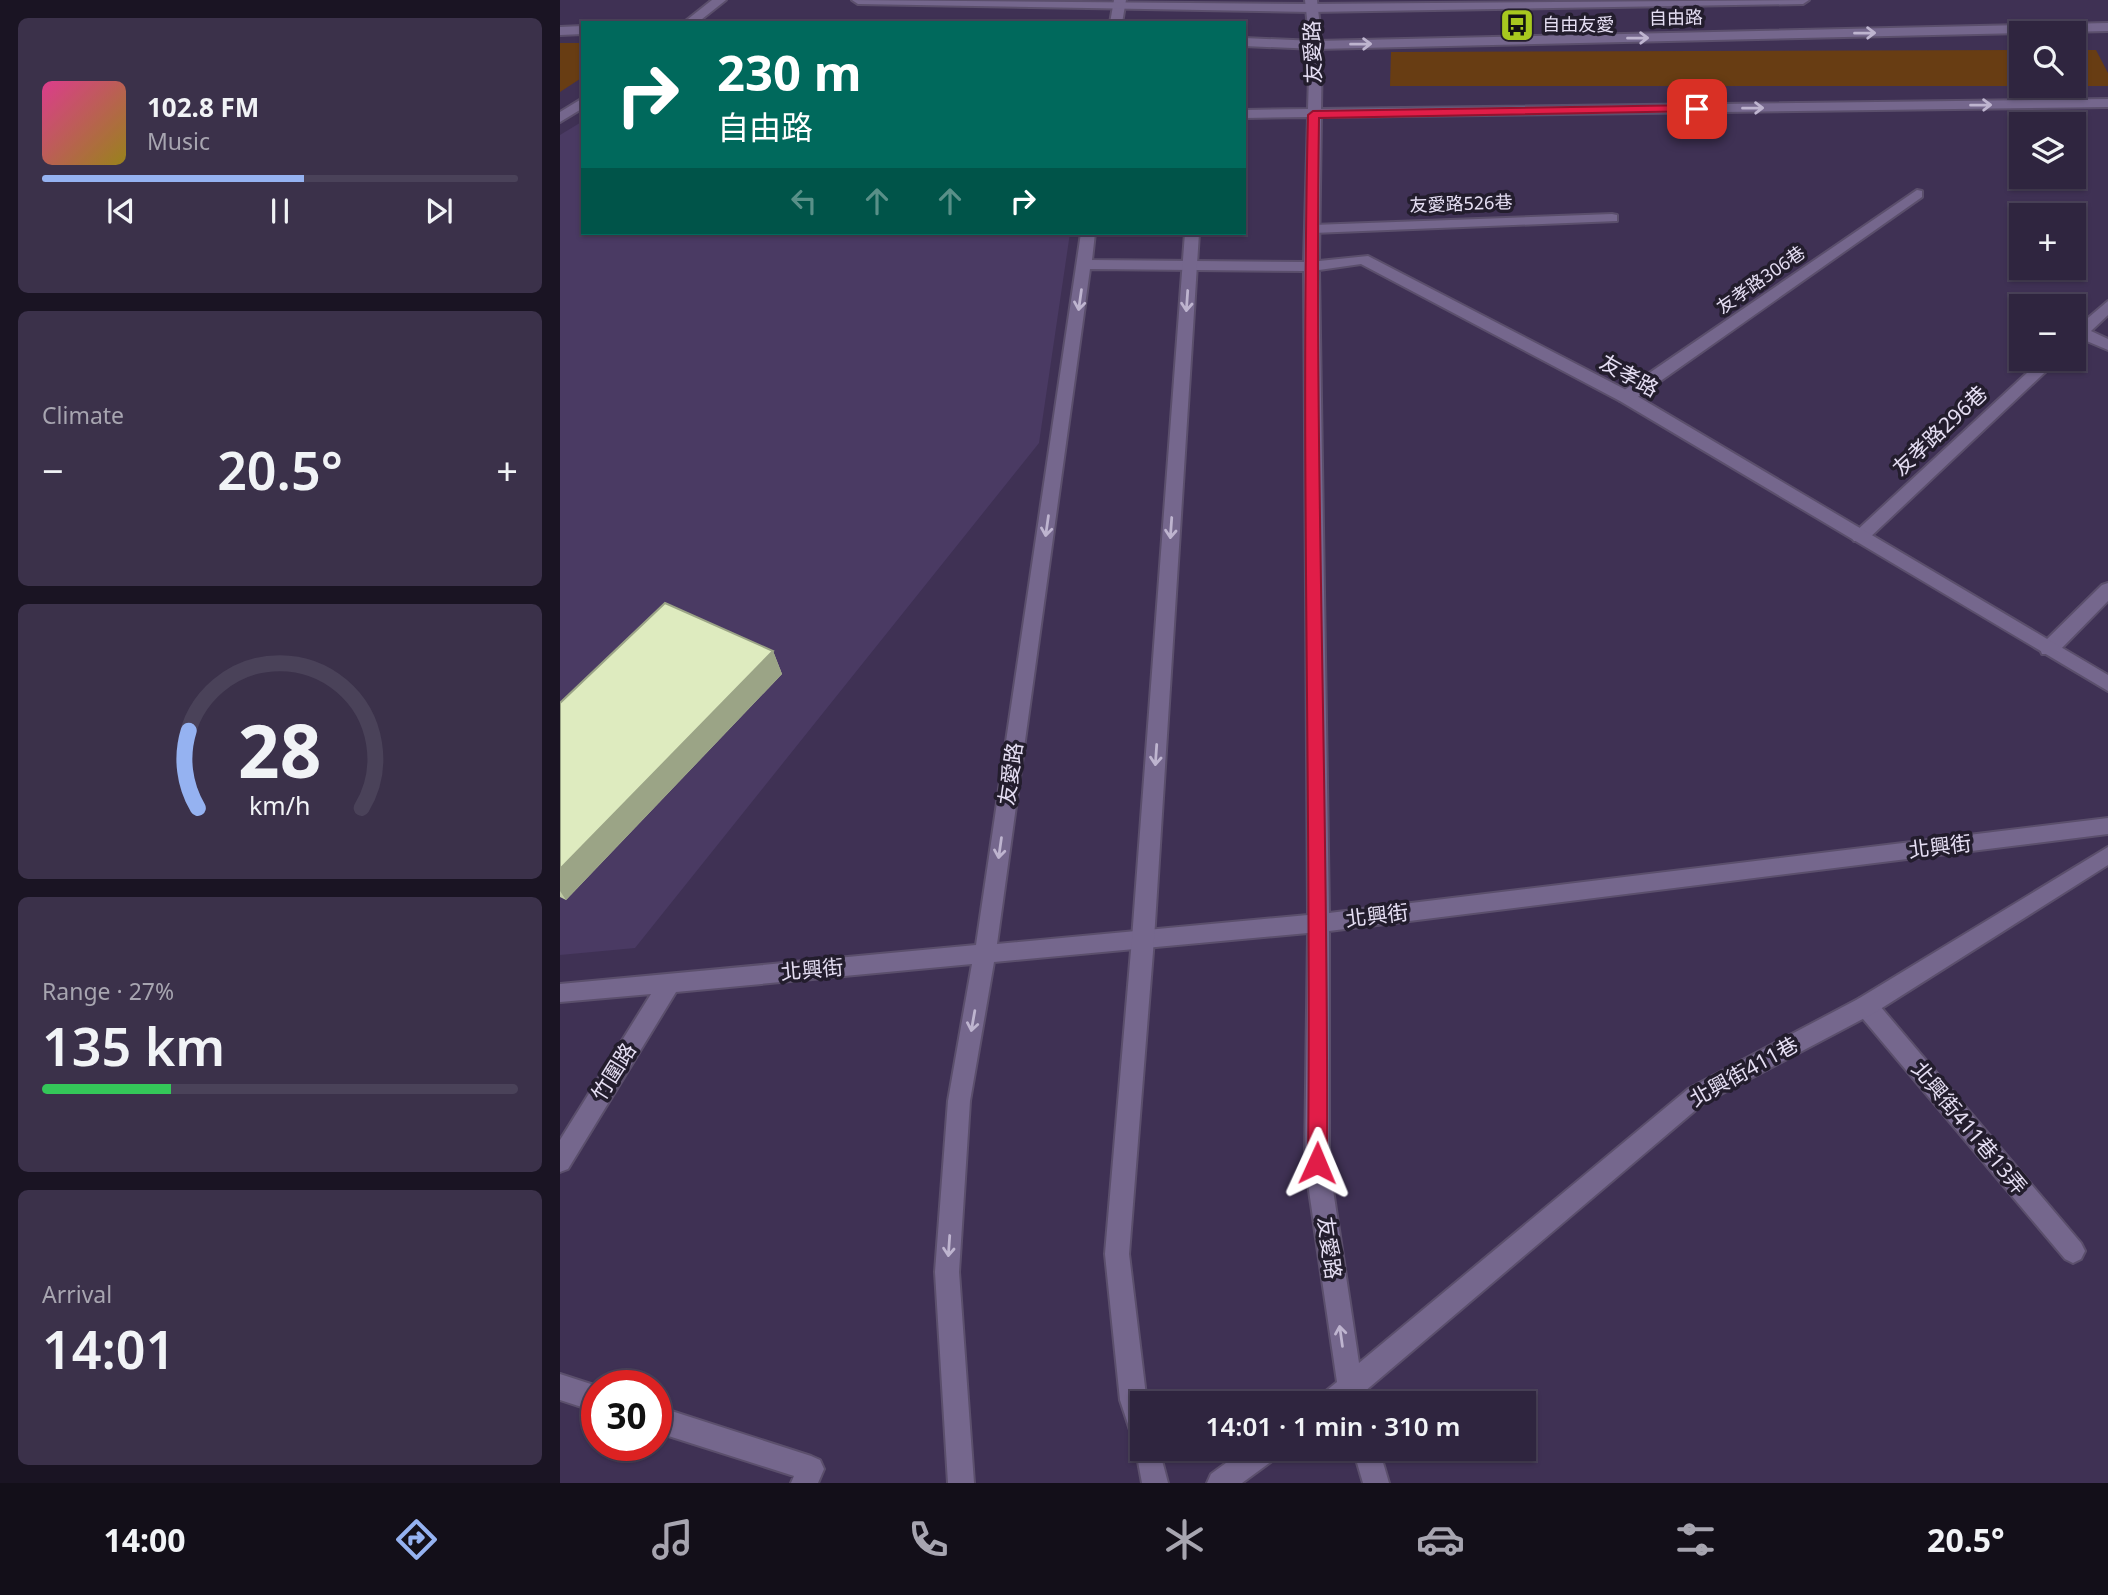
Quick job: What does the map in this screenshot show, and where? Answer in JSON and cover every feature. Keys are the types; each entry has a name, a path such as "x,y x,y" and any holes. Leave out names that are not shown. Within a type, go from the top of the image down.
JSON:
{"street":[{"path":"692,21 720,0"},
{"name":"自由路","path":"859,0 1215,4 1803,0"},
{"path":"1116,21 1119,2"},
{"name":"友愛路","path":"1311,4 1317,46 1313,115 1311,267 1320,923 1317,1163 1343,1391"},
{"name":"自由路","path":"1246,42 1317,46 2108,27"},
{"path":"560,30 581,30"},
{"path":"1246,114 2108,103"},
{"path":"560,106 581,105"},
{"path":"560,118 581,105"},
{"name":"友孝路306巷","path":"1626,397 1917,194"},
{"name":"友愛路526巷","path":"1312,229 1612,218"},
{"name":"友愛路","path":"961,1483 947,1272 959,1101 985,953 1088,235"},
{"path":"1132,1391 1117,1254 1143,939 1192,235"},
{"name":"友孝路","path":"1085,264 1311,267 1363,259 1626,397 2108,684"},
{"path":"2086,338 2108,345"},
{"name":"友孝路296巷","path":"1860,537 2038,371"},
{"path":"2049,649 2108,590"},
{"name":"北興街","path":"560,993 1320,923 2108,827"},
{"name":"北興街411巷","path":"1353,1391 1696,1096 1866,1006 2108,855"},
{"name":"竹圍路","path":"560,1161 669,984"},
{"name":"北興街411巷13弄","path":"1866,1006 2073,1251"},
{"path":"560,1387 581,1394"},
{"path":"672,1424 811,1469 804,1483"},
{"path":"1149,1461 1155,1483"},
{"path":"1220,1483 1250,1461"},
{"path":"1370,1461 1376,1483"}],"lane":[{"path":"2086,327 2108,306"}],"shaded area":[{"path":"560,43 581,43 581,78 560,92"},
{"path":"2009,50 2009,86 1390,86 1391,52"},
{"path":"2086,50 2096,50 2108,73 2108,86 2086,86"},
{"path":"581,122 581,235 1070,235 1039,443 635,948 560,955 560,135"}],"building":[{"path":"665,603 773,651 560,869 560,703"}],"place":[{"name":"自由友愛","path":"1517,25"}],"route":[{"path":"1317,1163 1320,923 1311,267 1313,115 1697,109"}]}
